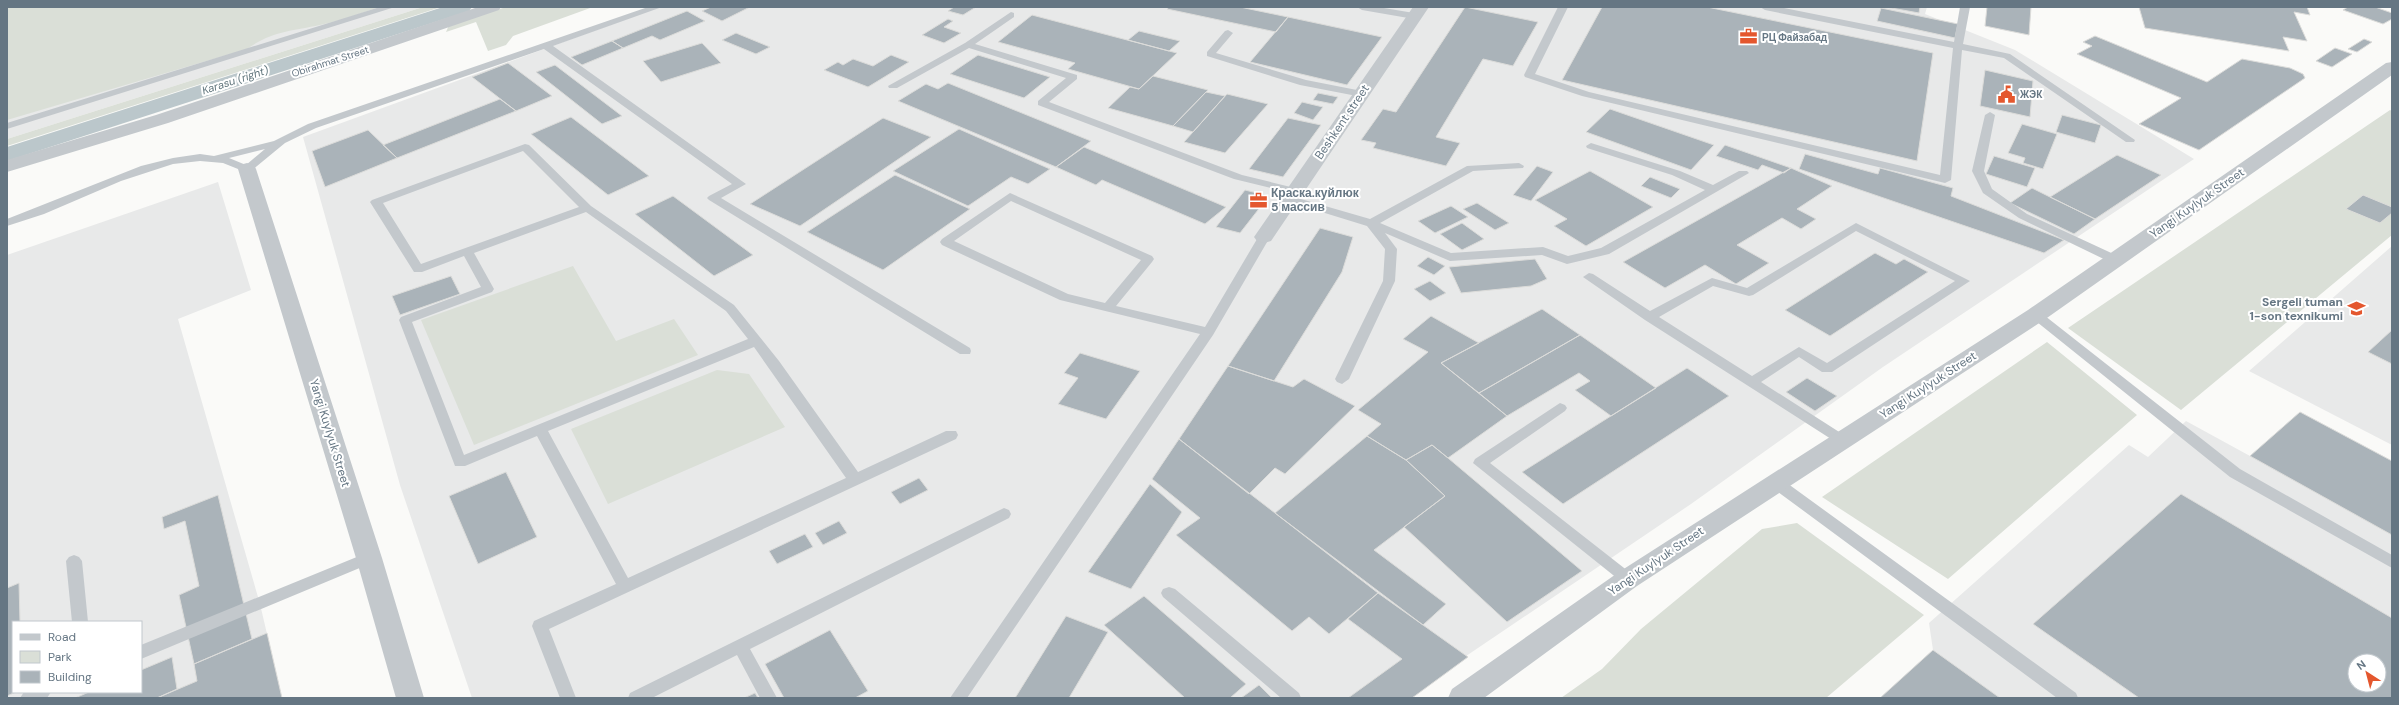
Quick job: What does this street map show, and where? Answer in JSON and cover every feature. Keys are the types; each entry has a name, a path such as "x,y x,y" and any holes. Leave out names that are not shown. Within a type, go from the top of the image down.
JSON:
{"street":[{"name":"Obirahmat Street","path":"7,166 162,119 493,7"},
{"name":"Beshkent street","path":"1264,237 1418,12"},
{"name":"Yangi Kuylyuk Street","path":"1462,698 1628,579 1775,482 1842,441 2036,315 2392,67"},
{"name":"Yangi Kuylyuk Street","path":"247,169 369,558 410,698"}],"lane":[{"path":"7,126 390,7"},
{"path":"7,223 45,210 132,172 162,164 243,153 281,141 312,126 657,7"},
{"path":"1362,7 1418,12"},
{"path":"1563,7 1528,75 1586,94 1945,180 1958,46 1965,7"},
{"path":"1765,7 2007,56 2130,140"},
{"path":"893,86 968,45 1011,15"},
{"path":"1228,33 1210,54 1304,83 1362,94"},
{"path":"545,45 740,184 713,198 965,350"},
{"path":"968,45 1073,78 1042,103 1238,177 1371,223 1450,257 1543,250 1567,260 1605,251 1743,174"},
{"path":"1990,115 1978,171 1987,191 2023,216 2116,260"},
{"path":"201,159 230,162 247,169 281,141"},
{"path":"1591,146 1676,173 1714,190"},
{"path":"587,208 418,270 376,202 525,148 587,208 730,308 756,341 855,479"},
{"path":"1371,223 1471,168 1519,166"},
{"path":"1107,308 1148,259 1010,196 946,242 1064,297 1107,308 1208,332"},
{"path":"1342,379 1388,281 1391,249 1371,223"},
{"path":"1650,317 1712,282 1749,292 1856,226 1964,281 1827,368 1799,351 1751,383"},
{"path":"958,698 1208,332 1264,237"},
{"path":"468,252 488,289 404,320 460,462 756,341"},
{"path":"1589,277 1842,441"},
{"path":"2036,315 2235,473 2392,562"},
{"path":"1560,408 1480,463 1628,579"},
{"path":"540,429 625,587"},
{"path":"568,698 540,626 951,435"},
{"path":"1775,482 2070,698"},
{"path":"636,698 1004,514"},
{"path":"142,652 369,558"},
{"path":"74,561 80,621"},
{"path":"1169,593 1294,698"},
{"path":"740,646 769,698"},
{"path":"28,698 40,693"}],"shaded area":[{"path":"7,7 423,7 7,139"},
{"path":"659,7 1927,7 1925,14 2015,50 2194,159 1883,367 1691,504 1404,698 472,698 400,485 303,137"},
{"path":"218,182 251,290 178,319 260,604 282,698 7,698 7,255"},
{"name":"Sergeli tuman 1-son texnikumi","path":"2392,246 2392,445 2249,371"},
{"path":"2300,412 2392,461 2392,698 1880,698 1933,650 1929,623 2129,445 2148,457 2186,421 2250,456"}],"green space":[{"path":"7,7 380,7 320,25 291,30 274,35 265,38 247,49 7,120"},
{"path":"423,7 441,7 7,146 7,139"},
{"path":"506,7 593,7 513,36 506,45 488,51 476,22 446,32 449,25"},
{"path":"2390,110 2392,111 2392,235 2181,410 2068,328"},
{"path":"573,266 616,341 674,319 698,355 474,445 421,320"},
{"path":"2047,342 2137,415 1948,579 1822,497"},
{"path":"717,370 749,374 785,427 608,504 571,429"},
{"path":"1797,523 1924,615 1826,698 1561,698 1602,669 1641,629 1762,529"}],"building":[{"path":"711,7 750,7 722,21 702,11"},
{"path":"954,7 976,7 963,15 948,11"},
{"path":"1169,7 1240,7 1288,17 1276,32 1167,9"},
{"path":"1465,7 1538,22 1513,66 1483,59 1436,137 1460,143 1446,166 1373,148 1376,143 1361,140 1383,109 1396,112"},
{"path":"1602,7 1707,7 1933,53 1917,161 1562,80"},
{"path":"1886,7 1920,7 1919,13"},
{"path":"1987,7 2031,7 2029,35 1985,26"},
{"path":"2139,7 2307,7 2310,15 2294,12 2307,41 2283,37 2289,51 2145,28"},
{"path":"2348,7 2375,7 2392,13 2392,19 2383,24 2343,10"},
{"path":"1881,8 1958,24 1955,38 1877,21"},
{"path":"687,11 705,21 660,40 652,36 623,48 612,41"},
{"path":"1032,15 1177,53 1139,89 1068,69 1075,63 998,42"},
{"path":"1288,17 1382,37 1347,85 1250,62"},
{"path":"948,19 953,21 944,27 961,33 944,43 922,35"},
{"path":"1139,31 1180,41 1169,51 1128,40"},
{"path":"736,33 770,47 756,54 722,40"},
{"path":"2095,36 2207,82 2242,59 2290,68 2303,74 2305,78 2199,150 2139,124 2181,98 2077,54 2092,46 2083,42"},
{"path":"2364,39 2372,42 2357,52 2348,49"},
{"path":"612,41 623,48 582,65 571,57"},
{"path":"702,43 721,63 661,82 643,61"},
{"path":"2335,48 2352,54 2332,67 2316,61"},
{"path":"891,55 909,62 868,87 824,70 838,62 843,65 853,59 873,66"},
{"path":"978,55 1050,77 1024,98 950,74"},
{"path":"508,63 552,96 516,111 472,77"},
{"path":"555,65 622,116 602,124 536,72"},
{"name":"ЖЭК","path":"1985,70 2033,81 2030,117 1980,106"},
{"path":"1153,76 1208,90 1173,126 1108,108 1130,87 1139,89"},
{"path":"948,83 1091,141 1056,167 898,101 926,84 938,89"},
{"path":"1206,92 1225,96 1193,132 1173,126"},
{"path":"1318,93 1338,97 1333,104 1313,100"},
{"path":"1227,94 1268,104 1225,153 1184,142"},
{"path":"500,99 516,111 397,158 383,145"},
{"path":"1302,102 1323,107 1313,120 1294,113"},
{"path":"1610,109 1714,145 1691,170 1586,132"},
{"path":"2062,115 2101,125 2095,143 2056,132"},
{"path":"571,117 649,176 608,195 531,134"},
{"path":"883,118 931,137 800,226 750,204"},
{"path":"1288,118 1321,125 1283,177 1249,169"},
{"path":"2022,124 2057,134 2043,169 2023,163 2025,158 2008,153"},
{"path":"959,129 1050,169 1028,184 1011,177 968,206 893,171"},
{"path":"368,130 397,158 325,187 312,151"},
{"path":"1725,145 1791,168 1784,173 1762,165 1758,170 1716,156"},
{"path":"1084,147 1226,207 1205,224 1102,180 1096,185 1056,167"},
{"path":"1805,154 1878,174 1880,168 1953,188 1951,196 2064,240 2044,253 1799,169"},
{"path":"2117,155 2161,175 2095,219 2050,197"},
{"path":"1994,156 2035,168 2027,187 1986,174"},
{"path":"1537,166 1553,172 1531,201 1513,195"},
{"path":"1791,168 1832,186 1797,209 1816,219 1801,229 1782,218 1737,245 1769,263 1736,284 1705,265 1665,288 1623,262"},
{"path":"1590,171 1653,207 1586,246 1554,226 1567,219 1535,200"},
{"path":"895,175 970,209 883,270 807,232"},
{"path":"1650,177 1680,189 1671,198 1641,186"},
{"path":"2032,188 2095,219 2074,234 2010,203"},
{"path":"1245,190 1269,196 1240,233 1216,227"},
{"path":"2363,195 2392,207 2392,213 2380,223 2346,209"},
{"path":"673,196 753,255 714,276 635,214"},
{"path":"1477,203 1509,223 1495,230 1463,209"},
{"path":"1451,206 1468,217 1435,233 1418,221"},
{"path":"1462,223 1484,239 1462,250 1440,234"},
{"path":"1320,228 1353,237 1342,272 1274,381 1228,366"},
{"path":"1875,253 1896,264 1904,259 1928,272 1830,336 1785,310"},
{"path":"1428,257 1445,266 1434,275 1417,266"},
{"path":"1535,259 1547,279 1531,286 1461,293 1449,267"},
{"path":"451,276 460,294 400,315 392,296"},
{"path":"1430,281 1446,293 1430,301 1414,289"},
{"path":"1542,309 1580,335 1479,393 1441,363"},
{"path":"1431,316 1479,343 1441,363 1507,416 1448,458 1432,445 1406,460 1367,436 1381,424 1358,410 1428,352 1403,339"},
{"path":"2392,330 2392,364 2368,352"},
{"path":"1580,335 1656,388 1611,416 1575,390 1590,381 1579,373 1507,416 1479,393"},
{"path":"1080,353 1140,371 1106,419 1058,404 1078,378 1064,373"},
{"path":"1228,366 1293,387 1304,379 1355,406 1285,474 1275,468 1249,494 1179,439"},
{"path":"1687,368 1729,396 1563,504 1522,472"},
{"path":"1807,378 1837,396 1815,411 1786,392"},
{"path":"2300,412 2392,461 2392,535 2250,456"},
{"path":"1367,436 1406,460 1445,496 1374,550 1446,604 1423,625 1275,513"},
{"path":"1179,439 1378,593 1329,634 1309,617 1292,631 1176,535 1200,518 1152,479"},
{"path":"1432,445 1582,571 1507,622 1404,527 1445,496 1406,460"},
{"path":"506,472 537,537 478,564 449,496"},
{"path":"919,478 928,490 900,504 891,492"},
{"path":"1150,484 1182,512 1131,589 1088,572"},
{"path":"2181,494 2392,618 2392,698 2139,698 2033,624"},
{"path":"218,495 252,639 194,664 179,595 199,586 185,521 164,529 162,517"},
{"path":"839,521 847,533 823,545 815,533"},
{"path":"805,534 813,547 777,564 769,551"},
{"path":"19,583 20,621 12,621 12,693 14,693 7,696 7,588"},
{"path":"1378,593 1468,657 1412,698 1348,698 1402,659 1348,619"},
{"path":"1144,596 1246,684 1230,698 1185,698 1104,625"},
{"path":"1066,616 1108,632 1069,698 1015,698"},
{"path":"830,630 868,691 855,698 784,698 765,664"},
{"path":"267,633 282,698 157,698 197,681 194,664"},
{"path":"1933,650 2000,698 1880,698"},
{"path":"172,657 177,689 157,698 75,698 87,693 142,693 142,670"},
{"path":"1259,685 1272,698 1241,698"},
{"path":"755,693 758,698 744,698"}],"waterway":[{"name":"Karasu (right)","path":"7,154 462,7"}],"place":[{"name":"РЦ Файзабад","path":"1749,37"},
{"name":"ЖЭК","path":"2007,94"},
{"name":"Краска.куйлюк 5 массив","path":"1258,200"},
{"name":"Sergeli tuman 1-son texnikumi","path":"2356,309"}]}
